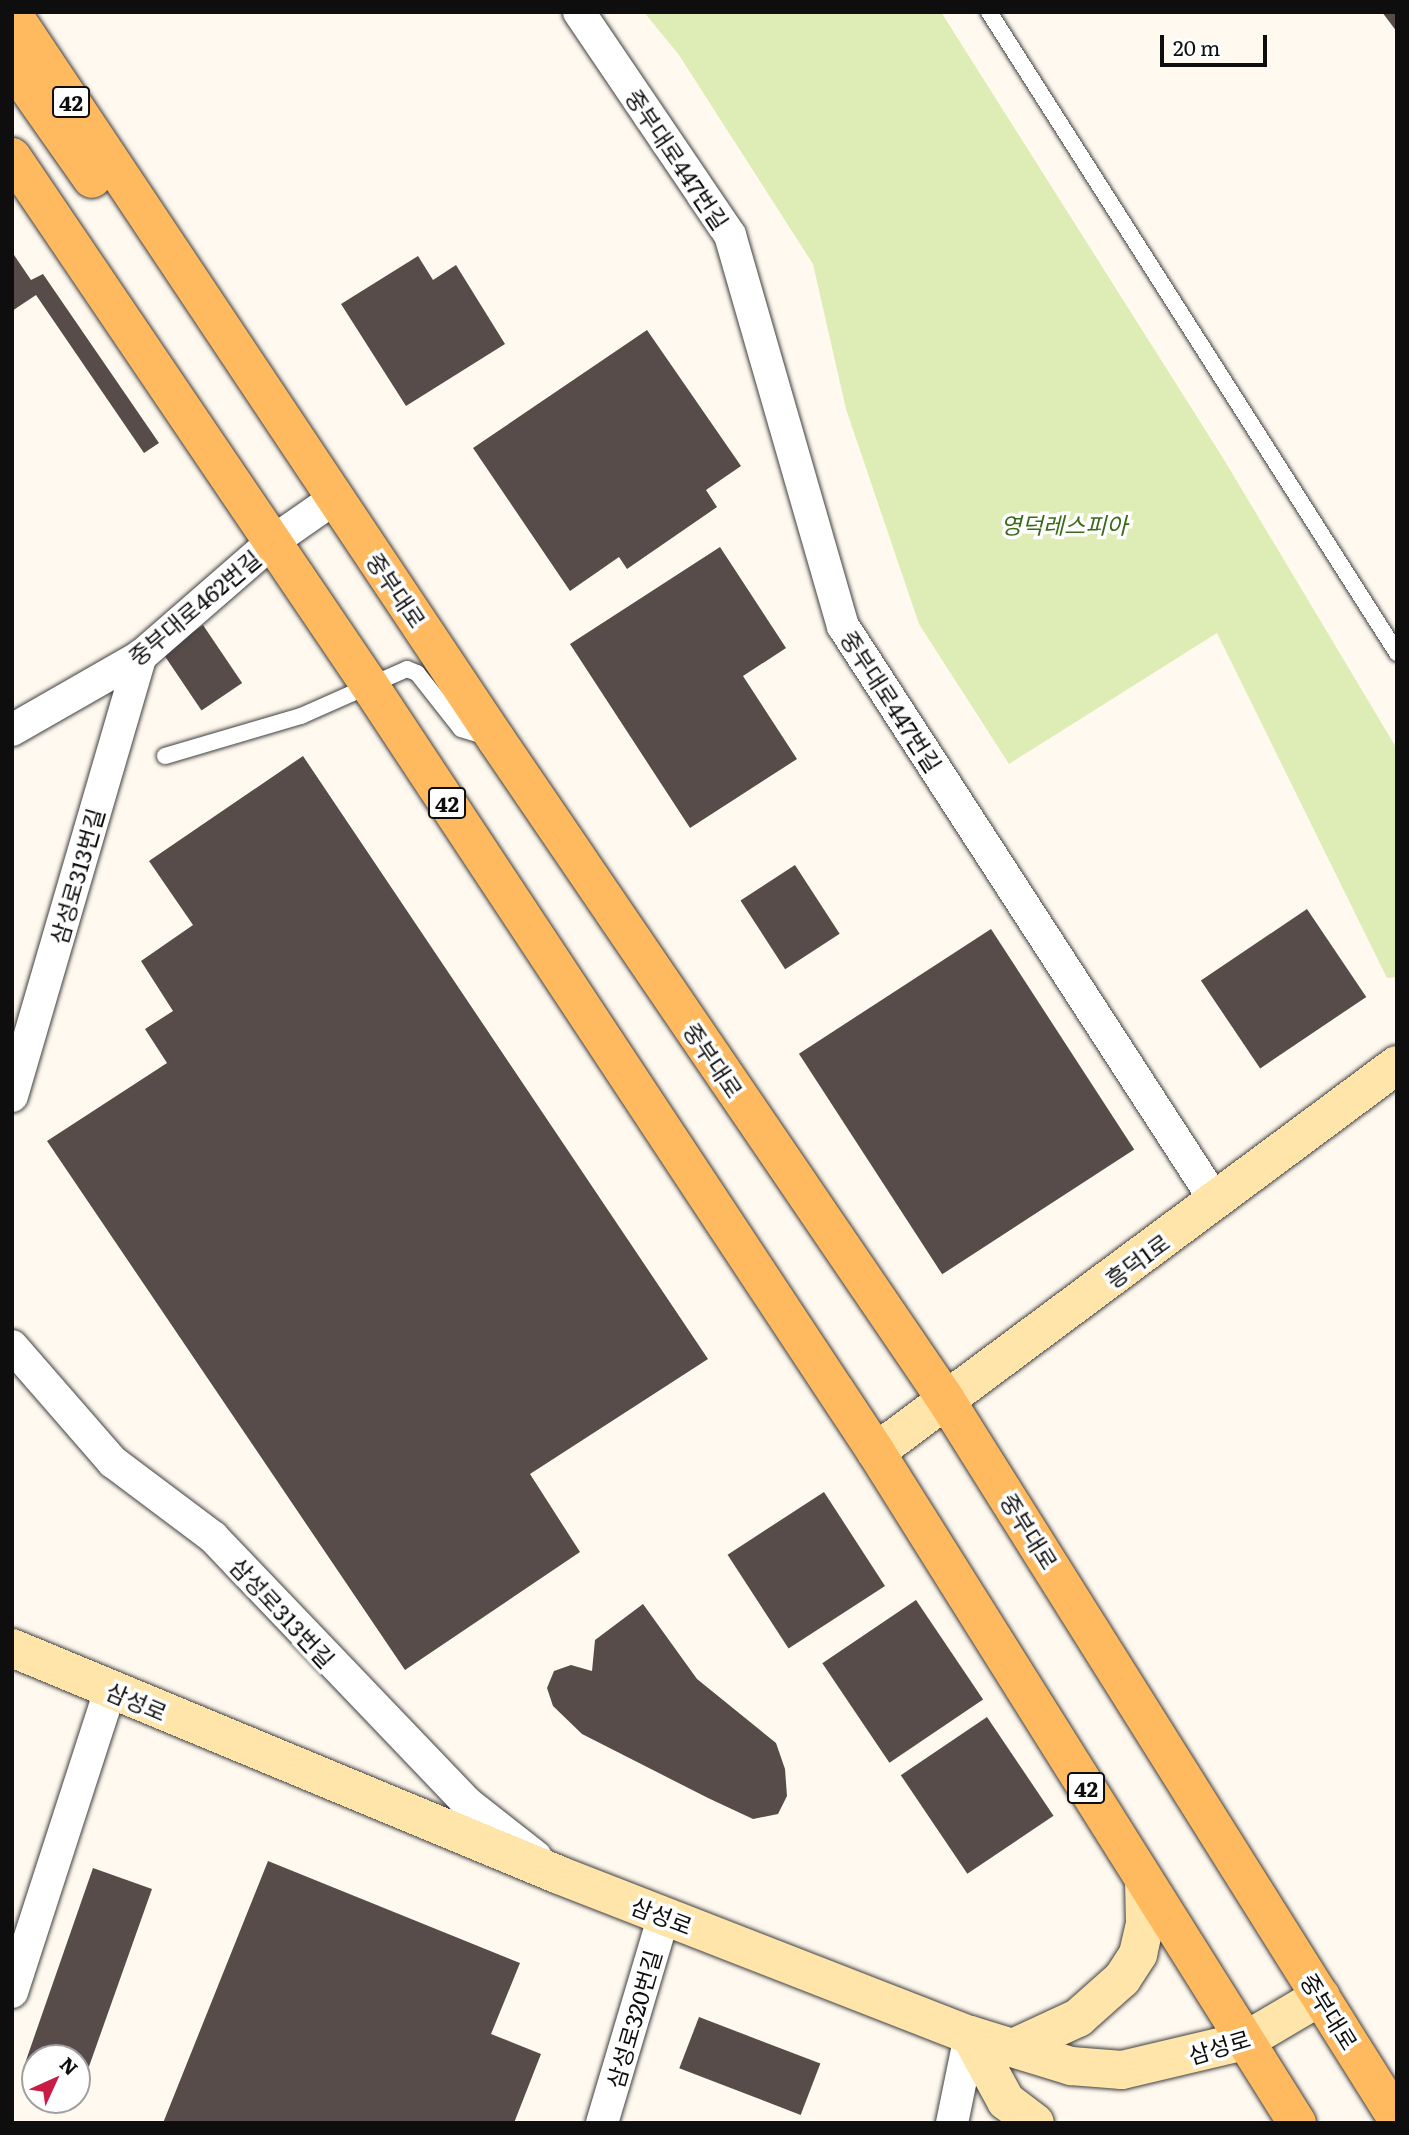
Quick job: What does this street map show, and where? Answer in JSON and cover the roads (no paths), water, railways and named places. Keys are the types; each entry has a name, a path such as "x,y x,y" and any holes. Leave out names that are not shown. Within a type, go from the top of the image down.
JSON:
{"main road":[{"name":"중부대로","path":"12,13 496,739 946,1400 1397,2119"},
{"path":"12,65 97,187 113,193 131,191"},
{"name":"42","path":"12,157 368,683 876,1452 1297,2123"}],"street":[{"name":"중부대로447번길","path":"579,12 730,235 843,626 1216,1202"},
{"name":"중부대로462번길","path":"12,730 141,656 272,542 335,498"},
{"name":"삼성로313번길","path":"12,1096 141,656"},
{"name":"흥덕1로","path":"876,1452 1397,1065"},
{"name":"삼성로313번길","path":"12,1346 114,1462 213,1537 466,1802 559,1875"},
{"name":"삼성로","path":"12,1648 559,1875 970,2035 1071,2066 1122,2070 1245,2041 1321,1996"},
{"path":"12,1992 110,1690"},
{"path":"1013,2048 1078,2018 1122,1979 1138,1954 1145,1923 1144,1880"},
{"name":"삼성로320번길","path":"602,2123 664,1915"},
{"path":"952,2123 970,2035"},
{"path":"970,2035 1006,2101 1035,2123"}],"lane":[{"path":"989,12 1397,653"},
{"path":"165,756 301,716 368,683 407,668 417,673 461,729 496,739"}],"park label":[{"name":"영덕레스피아","path":"1064,524"}]}
